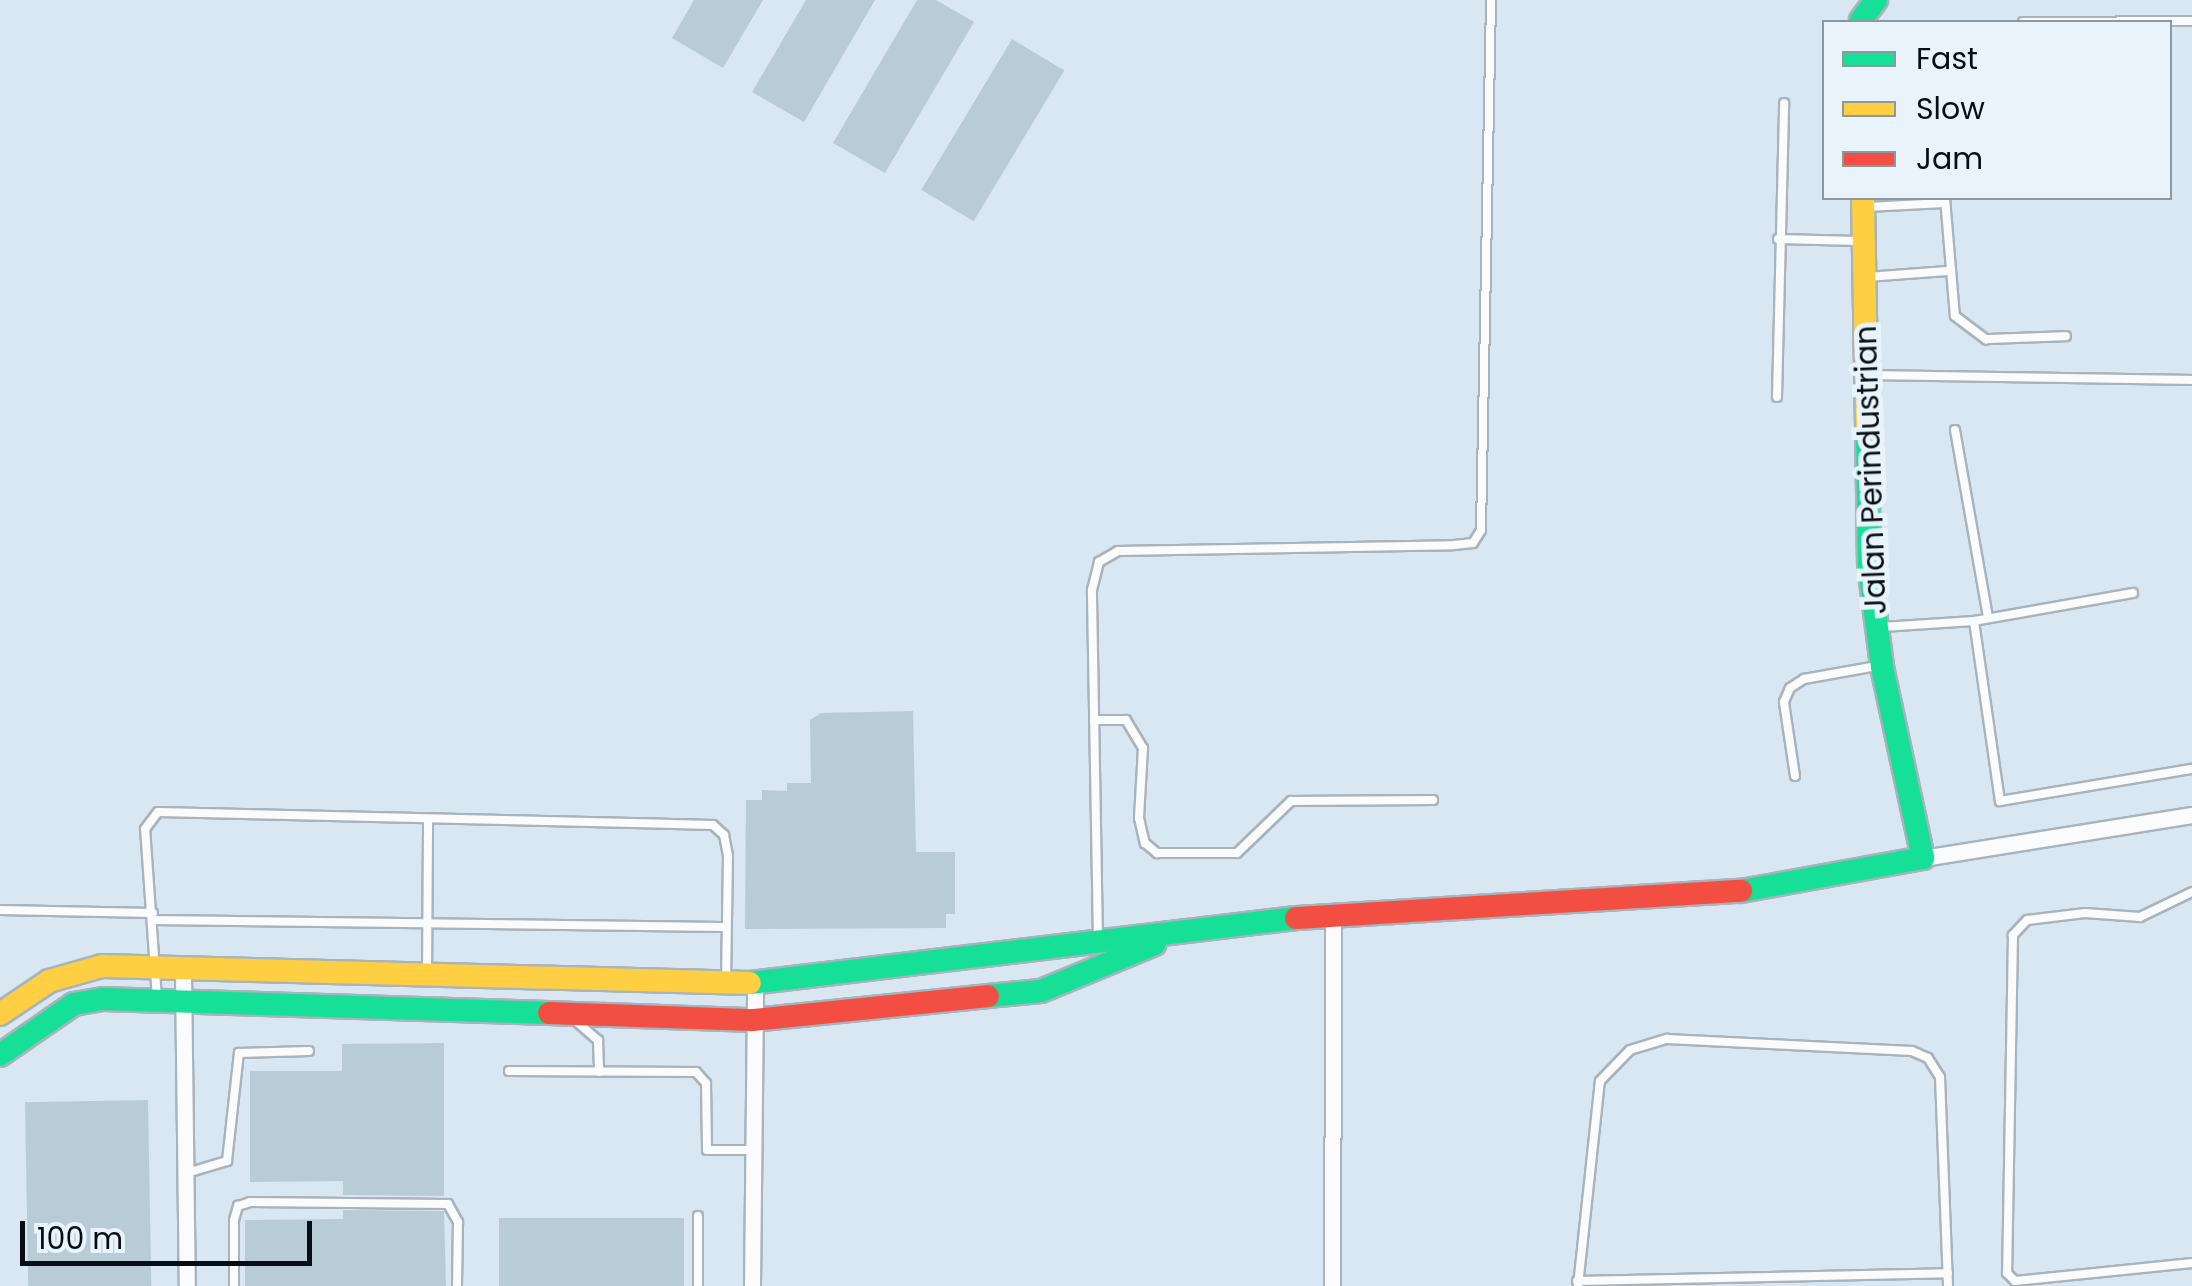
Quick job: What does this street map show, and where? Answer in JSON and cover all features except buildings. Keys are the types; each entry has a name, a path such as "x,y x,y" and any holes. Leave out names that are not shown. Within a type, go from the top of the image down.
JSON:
{"main road":[{"path":"1861,14 1876,0"},
{"name":"Jalan Perindustrian","path":"1863,202 1869,566 1882,666 1923,858"},
{"path":"0,1014 49,980 102,966 183,973 427,974 755,983 1167,938 1333,912 1582,904 1785,886 1923,858"},
{"path":"0,1055 74,1004 157,999 186,1006 753,1020 1041,991 1102,970 1167,938"}],"street":[{"path":"1923,858 2192,815"},
{"path":"1332,1286 1333,912"},
{"path":"183,973 188,1286"},
{"path":"752,1286 755,983"}],"lane":[{"path":"1102,970 1098,944 1092,590 1099,562 1118,552 1454,545 1473,542 1481,530 1491,0"},
{"path":"1777,397 1784,103"},
{"path":"1863,202 1945,200 1947,270 1955,316 1970,332 1986,338 2066,336"},
{"path":"1778,239 1864,241"},
{"path":"1864,277 1947,270"},
{"path":"1867,375 2192,380"},
{"path":"1955,430 1988,617"},
{"path":"1877,628 1974,621 2133,593"},
{"path":"1974,621 2000,802 2192,769"},
{"path":"1794,776 1784,702 1790,688 1804,679 1882,666"},
{"path":"1094,720 1126,720 1143,748 1139,818 1145,843 1157,853 1237,853 1291,800 1433,800"},
{"path":"157,999 145,829 158,812 713,825 724,835 728,856 722,928 726,980"},
{"path":"427,974 428,819"},
{"path":"2192,892 2140,917 2084,913 2028,920 2012,935 2007,1273 2015,1280 2192,1263"},
{"path":"0,910 722,928"},
{"path":"564,1015 598,1040 599,1072"},
{"path":"1948,1273 1577,1283 1600,1081 1630,1050 1668,1039 1912,1051 1928,1058 1940,1076 1948,1273 1948,1286"},
{"path":"187,1173 227,1161 238,1052 309,1052"},
{"path":"510,1071 696,1072 706,1083 707,1150 753,1150"},
{"path":"234,1286 234,1220 238,1206 250,1202 448,1204 458,1222 457,1286"},
{"path":"698,1216 698,1286"}],"traffic: fast":[{"path":"1861,20 1876,0"},
{"path":"1741,891 1923,858 1882,666 1869,566 1867,426"},
{"path":"750,983 1296,918"},
{"path":"988,996 1041,991 1155,944"},
{"path":"0,1055 74,1004 103,999 549,1013"}],"traffic: slow":[{"path":"1863,200 1867,426"},
{"path":"0,1014 49,981 102,966 750,983"}],"traffic: jam":[{"path":"1296,918 1741,891"},
{"path":"549,1013 753,1020 988,996"}]}
